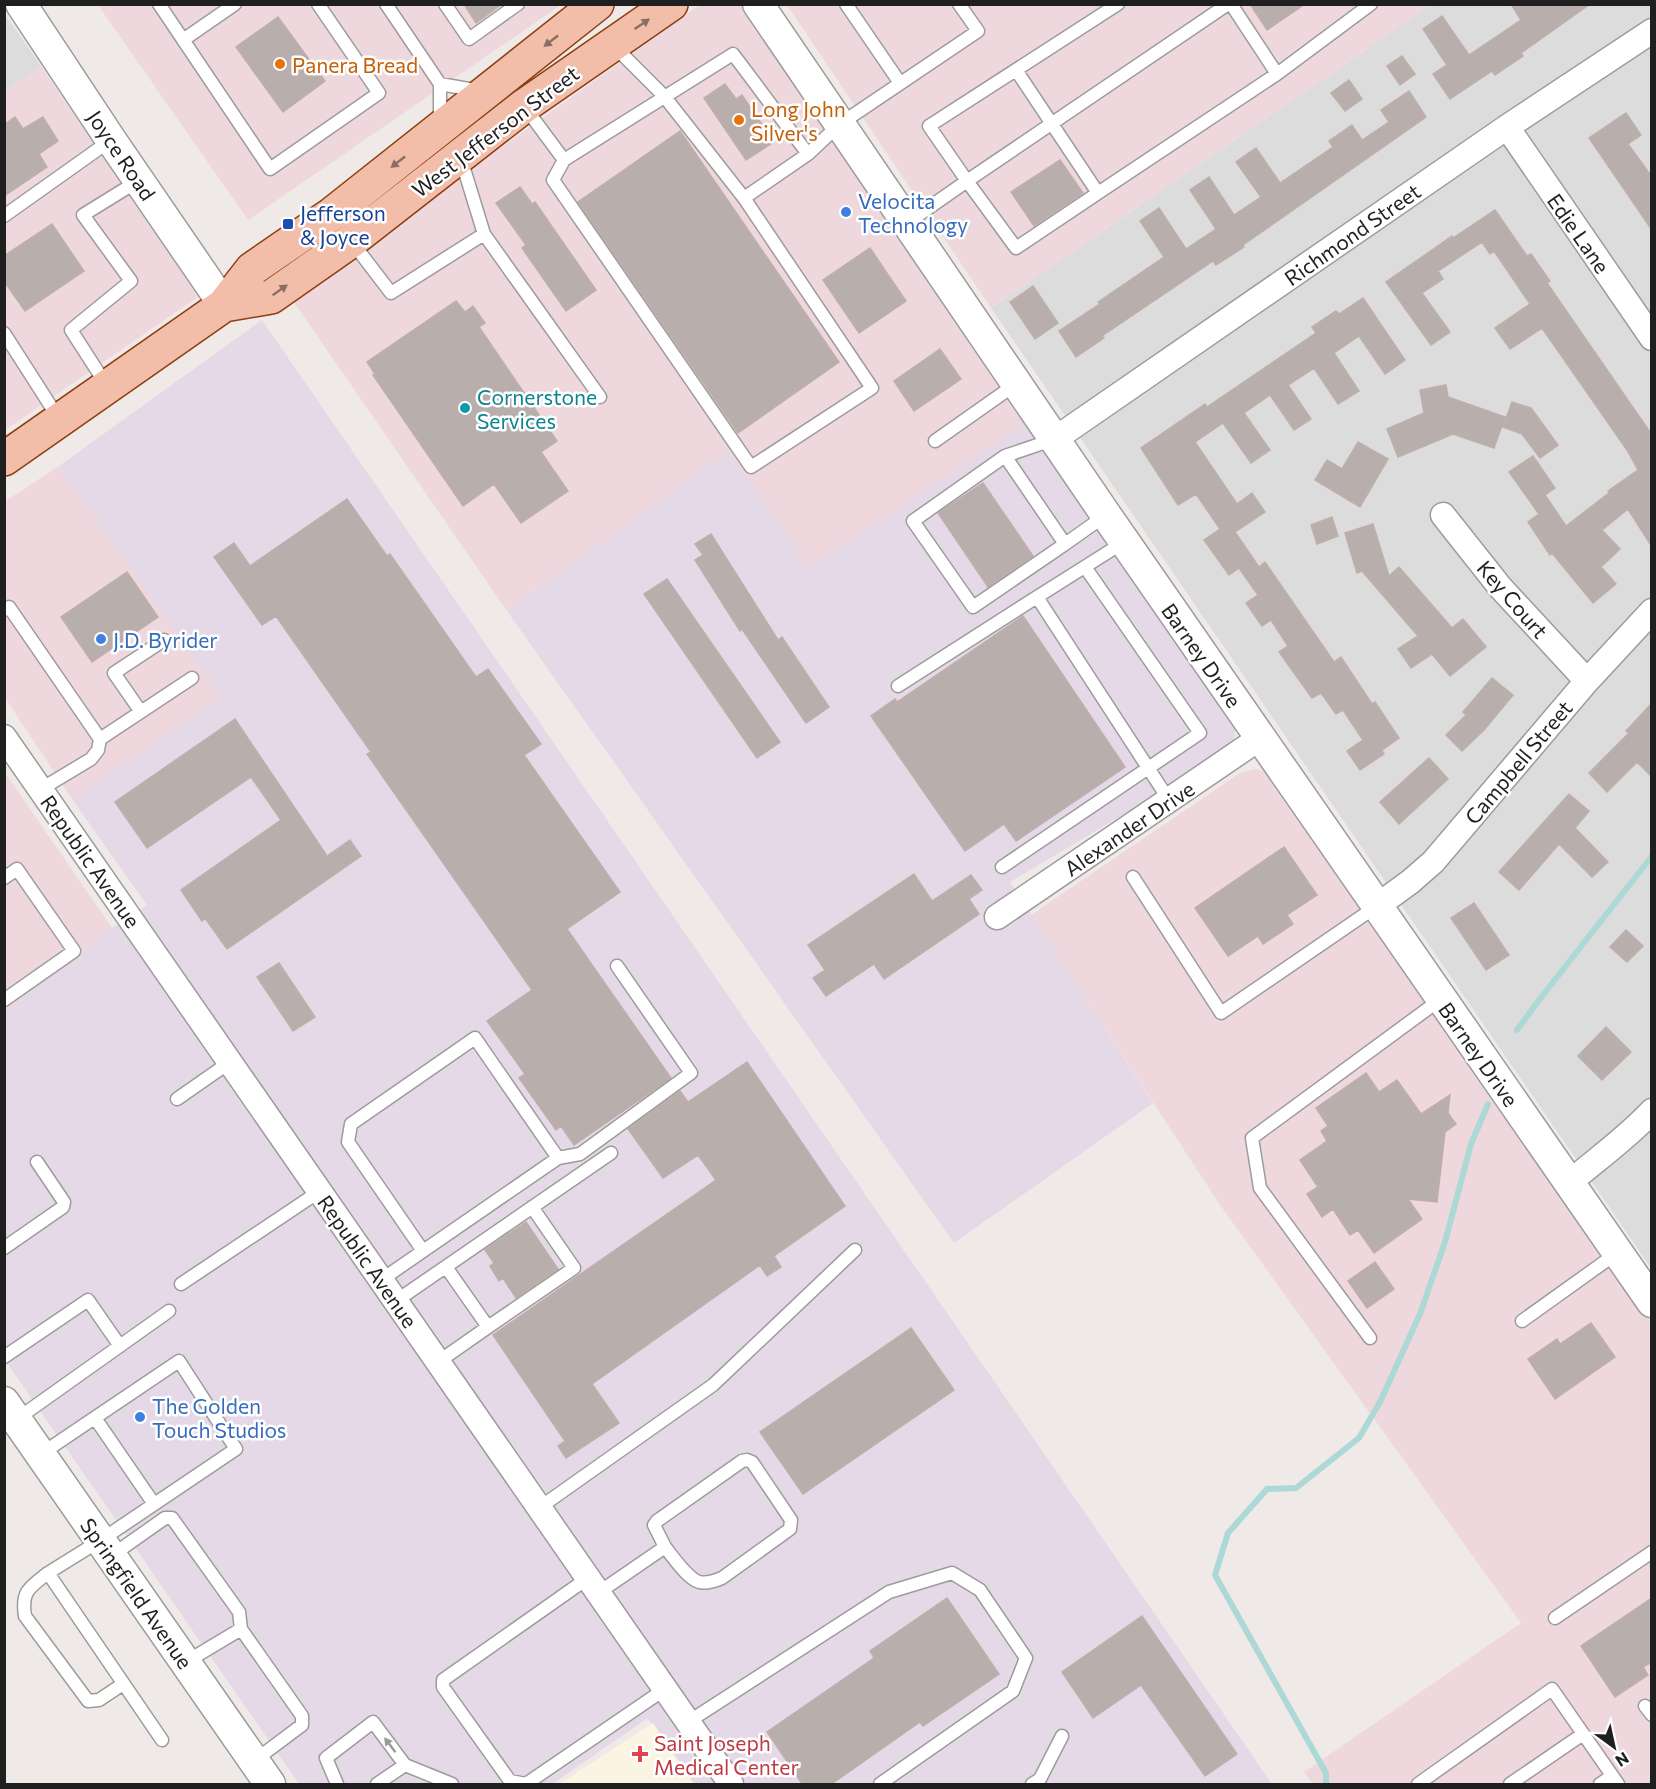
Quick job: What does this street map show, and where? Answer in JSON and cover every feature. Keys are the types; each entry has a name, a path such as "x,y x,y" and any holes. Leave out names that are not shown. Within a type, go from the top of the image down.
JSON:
{"main road":[{"name":"West Jefferson Street","path":"4,459 224,305 252,269 332,214 597,4"},
{"name":"West Jefferson Street","path":"224,305 271,297 351,241 524,106 671,4"}],"street":[{"name":"Joyce Road","path":"21,4 224,305"},
{"name":"Barney Drive","path":"758,4 1106,515 1652,1302"},
{"name":"Richmond Street","path":"1055,439 1507,127 1652,31"},
{"name":"Edie Lane","path":"1507,127 1652,338"},
{"name":"Key Court","path":"1443,514 1500,587 1587,681"},
{"name":"Campbell Street","path":"1377,906 1433,862 1587,681 1652,611"},
{"name":"Republic Avenue","path":"4,737 731,1785"},
{"name":"Alexander Drive","path":"997,917 1260,738"},
{"path":"1569,1183 1631,1133 1652,1111"},
{"name":"Springfield Avenue","path":"9,1416 41,1454 262,1773"}],"lane":[{"path":"159,4 270,169 379,93 318,4"},
{"path":"183,40 235,4"},
{"path":"386,4 440,84 440,129"},
{"path":"446,4 469,39 518,4"},
{"path":"846,4 900,83"},
{"path":"744,198 808,154 840,124 978,31 959,4"},
{"path":"1118,4 929,126 1016,248 1277,74 1371,4"},
{"path":"907,224 1230,4 1277,74"},
{"path":"612,45 664,96 744,198 872,388 751,467 553,180 564,160 664,96 733,54 808,154"},
{"path":"1016,70 1098,193"},
{"path":"440,84 485,92"},
{"path":"524,106 564,160"},
{"path":"4,216 111,140"},
{"path":"460,155 484,234 600,397"},
{"path":"108,387 71,330 131,281 83,215 139,181"},
{"path":"351,241 391,293 484,234"},
{"path":"4,333 60,420"},
{"path":"935,441 1016,384"},
{"path":"1055,439 1005,456 913,521 973,607 1106,515"},
{"path":"1005,456 1065,544"},
{"path":"898,686 1125,542"},
{"path":"1002,867 1200,733 1085,567"},
{"path":"1037,597 1169,801"},
{"path":"4,610 9,607 100,739 98,750 91,759 41,789"},
{"path":"141,712 114,673 164,640"},
{"path":"100,739 192,678"},
{"path":"4,878 17,869 74,951 4,1000"},
{"path":"1132,877 1221,1013 1377,906"},
{"path":"381,1280 558,1158 580,1154 691,1073 617,966"},
{"path":"1370,1338 1260,1188 1252,1138 1442,999"},
{"path":"423,1251 348,1142 351,1124 475,1038 558,1158"},
{"path":"177,1099 230,1062"},
{"path":"396,1301 611,1153"},
{"path":"4,1248 63,1207 64,1202 37,1162"},
{"path":"181,1284 320,1191"},
{"path":"438,1362 574,1268 532,1207"},
{"path":"539,1508 712,1385 855,1250"},
{"path":"1522,1321 1618,1252"},
{"path":"446,1267 488,1327"},
{"path":"4,1357 88,1300 120,1346"},
{"path":"9,1416 120,1346 169,1311"},
{"path":"41,1454 178,1362 236,1449 154,1504 106,1548"},
{"path":"95,1418 154,1504"},
{"path":"742,1461 752,1462 791,1520 790,1529 722,1578 710,1583 698,1582 680,1566 665,1547 655,1530 654,1525 657,1521 742,1461"},
{"path":"123,1684 99,1700 88,1701 25,1616 23,1602 28,1588 48,1573 106,1548 165,1518 172,1518 239,1612 241,1629 302,1716 302,1725 262,1773"},
{"path":"665,1547 593,1585 443,1680 443,1687 510,1781 526,1784 665,1689"},
{"path":"1556,1618 1652,1552"},
{"path":"48,1573 162,1740"},
{"path":"688,1722 889,1592 952,1573 980,1590 1026,1658 1013,1691 880,1785"},
{"path":"186,1663 241,1629"},
{"path":"1418,1785 1552,1689 1615,1780 1600,1785"},
{"path":"337,1785 326,1758 373,1722 405,1765 452,1785"},
{"path":"1510,1785 1583,1734"},
{"path":"1032,1785 1040,1779 1062,1736"},
{"path":"377,1785 405,1765"}],"shaded area":[{"path":"98,5 561,5 248,220"},
{"path":"700,5 740,5 748,14 1029,422 809,568 729,451 507,611 291,298"},
{"path":"787,5 1431,5 991,308"},
{"path":"1431,5 1651,5 1651,1268 991,308"},
{"path":"4,13 41,66 5,91 4,91"},
{"path":"41,66 198,297 5,430 5,91"},
{"path":"262,320 1272,1784 693,1784 648,1718 552,1784 299,1784 5,1360 4,1012 112,928 147,905 72,799 221,697 59,466"},
{"path":"1029,422 1235,720 1235,735 1230,751 1010,882 1153,1103 954,1243 507,611 729,451 809,567"},
{"path":"59,466 222,697 72,799 5,698 4,502"},
{"path":"1256,769 1270,774 1651,1322 1651,1784 1313,1784 1304,1772 1521,1623 1220,1205 1031,915 1240,773"},
{"path":"4,771 112,928 5,1012 4,1012"},
{"name":"Saint Joseph Medical Center","path":"653,1723 694,1784 559,1784"}],"building":[{"path":"464,4 502,4 476,23"},
{"path":"1250,4 1305,4 1267,30"},
{"path":"1511,4 1590,4 1521,53 1523,56 1495,75 1492,71 1450,99 1433,74 1447,65 1423,29 1442,16 1469,55 1521,20"},
{"name":"Panera Bread","path":"278,17 325,81 283,112 236,47"},
{"path":"1402,56 1415,74 1400,85 1387,66"},
{"path":"1349,80 1362,99 1345,111 1331,93"},
{"name":"Long John Silver's","path":"725,84 736,99 742,95 774,142 746,160 704,98"},
{"path":"1409,91 1426,117 1243,245 1244,247 1216,265 1213,261 1102,336 1104,338 1076,357 1059,331 1164,257 1140,221 1159,208 1186,249 1216,229 1190,190 1209,177 1234,215 1261,197 1236,162 1256,148 1280,183 1333,147 1329,141 1352,125 1362,140 1389,122 1381,110"},
{"path":"1626,113 1641,135 1628,144 1652,177 1652,230 1589,138"},
{"path":"15,117 23,129 43,117 58,141 39,154 47,167 4,196 4,125"},
{"path":"680,131 839,362 738,433 578,202"},
{"path":"1060,160 1083,193 1034,226 1011,192"},
{"path":"520,187 532,204 535,202 596,290 566,311 522,248 526,245 496,203"},
{"path":"1495,210 1527,256 1531,254 1550,281 1547,283 1652,435 1652,547 1628,509 1602,530 1620,549 1601,567 1616,584 1593,603 1552,553 1550,555 1528,522 1539,514 1509,472 1533,456 1555,488 1545,495 1566,526 1609,493 1608,491 1638,470 1627,450 1542,328 1510,349 1495,328 1530,304 1494,251 1490,254 1482,242 1438,271 1443,279 1422,293 1450,332 1431,345 1386,282 1452,236 1453,238"},
{"path":"52,224 84,271 25,311 4,281 4,256"},
{"path":"870,248 906,301 859,333 823,280"},
{"path":"1033,286 1058,323 1035,339 1010,302"},
{"path":"1363,298 1405,360 1385,374 1359,336 1334,353 1359,391 1338,404 1314,368 1288,385 1311,419 1294,430 1270,395 1244,413 1270,450 1251,463 1223,423 1195,442 1237,504 1252,493 1265,512 1235,532 1259,567 1265,562 1334,662 1341,657 1372,704 1375,702 1399,738 1382,750 1384,754 1360,770 1347,751 1363,740 1343,710 1336,714 1321,693 1312,698 1279,652 1288,646 1271,620 1262,626 1246,603 1258,595 1239,568 1229,575 1204,540 1220,529 1196,494 1178,505 1141,448 1205,404 1207,407 1316,333 1312,327 1336,311 1339,314"},
{"name":"Cornerstone Services","path":"456,301 465,312 473,306 485,323 479,327 557,441 541,452 568,491 521,523 494,484 463,506 373,375 375,374 367,362"},
{"path":"940,349 961,379 914,411 894,381"},
{"path":"1446,385 1448,397 1505,417 1494,448 1453,434 1398,457 1387,429 1424,413 1420,390"},
{"path":"1512,402 1531,408 1558,445 1540,458 1522,434 1503,427"},
{"path":"1358,442 1388,459 1360,507 1315,480 1327,460 1342,469"},
{"path":"983,483 1033,556 988,587 938,513"},
{"path":"347,499 387,556 390,554 476,677 488,669 541,744 524,755 620,892 567,929 671,1078 574,1145 561,1126 556,1130 519,1078 525,1074 487,1021 532,990 367,754 371,752 276,616 262,625 214,557 234,543 250,566"},
{"path":"1332,517 1338,536 1317,544 1311,525"},
{"path":"1373,524 1389,576 1399,567 1452,628 1463,619 1486,647 1450,676 1432,654 1411,668 1398,649 1418,636 1362,571 1357,573 1345,533"},
{"path":"711,534 778,640 782,637 829,707 806,723 742,629 740,631 695,560 703,555 695,544"},
{"name":"J.D. Byrider","path":"127,572 158,617 92,662 61,617"},
{"path":"667,579 780,742 757,758 644,594"},
{"path":"1023,616 1125,767 1016,841 1004,824 965,851 871,716 895,699 897,702"},
{"path":"1492,678 1513,695 1484,730 1462,751 1446,735 1466,715 1463,712"},
{"path":"1652,703 1652,777 1637,762 1607,792 1589,773 1629,733 1626,731"},
{"path":"235,719 327,856 350,840 361,856 227,949 205,918 202,921 181,890 281,820 251,777 147,848 115,802"},
{"path":"1429,758 1448,779 1399,824 1380,802"},
{"path":"1569,794 1589,811 1575,828 1608,862 1592,877 1559,844 1519,890 1499,872"},
{"path":"1284,847 1317,895 1287,915 1293,924 1263,944 1258,936 1228,956 1195,908"},
{"path":"914,874 932,901 971,875 982,890 969,899 979,914 884,979 874,964 826,996 813,978 825,970 808,945"},
{"path":"1474,903 1509,955 1486,970 1451,918"},
{"path":"1626,930 1643,946 1627,962 1610,947"},
{"path":"279,963 315,1017 293,1031 257,977"},
{"path":"1606,1027 1631,1052 1602,1080 1578,1056"},
{"path":"747,1062 845,1206 774,1256 781,1267 767,1276 760,1265 592,1384 619,1423 566,1458 558,1446 565,1441 493,1335 716,1180 698,1155 663,1178 628,1129 680,1091 688,1102"},
{"path":"1366,1073 1379,1092 1397,1080 1421,1114 1450,1095 1448,1113 1456,1124 1445,1132 1437,1202 1408,1199 1422,1219 1374,1253 1358,1230 1350,1235 1333,1209 1322,1217 1307,1194 1318,1187 1300,1160 1327,1141 1321,1131 1328,1126 1316,1108"},
{"path":"526,1222 558,1269 516,1298 503,1278 499,1281 490,1266 494,1263 485,1250"},
{"path":"1375,1262 1394,1289 1367,1308 1348,1281"},
{"path":"1591,1323 1615,1357 1555,1399 1528,1359 1557,1339 1560,1344"},
{"path":"911,1328 954,1390 803,1494 760,1432"},
{"path":"947,1598 999,1674 923,1726 920,1722 830,1785 803,1785 767,1732 874,1658 870,1651"},
{"path":"1652,1598 1652,1662 1643,1667 1648,1675 1615,1697 1581,1646"},
{"path":"1142,1616 1237,1754 1205,1776 1141,1685 1093,1718 1062,1672"}],"waterway":[{"path":"1517,1030 1652,856"},
{"path":"1326,1784 1326,1773 1215,1575 1228,1533 1267,1489 1296,1488 1359,1438 1380,1402 1420,1314 1445,1242 1471,1144 1488,1104"}],"place":[{"name":"Panera Bread","path":"280,64"},
{"name":"Long John Silver's","path":"739,120"},
{"name":"Velocita Technology","path":"846,212"},
{"name":"Jefferson & Joyce","path":"288,224"},
{"name":"Cornerstone Services","path":"465,408"},
{"name":"J.D. Byrider","path":"101,639"},
{"name":"The Golden Touch Studios","path":"140,1417"},
{"name":"Saint Joseph Medical Center","path":"640,1754"}]}
